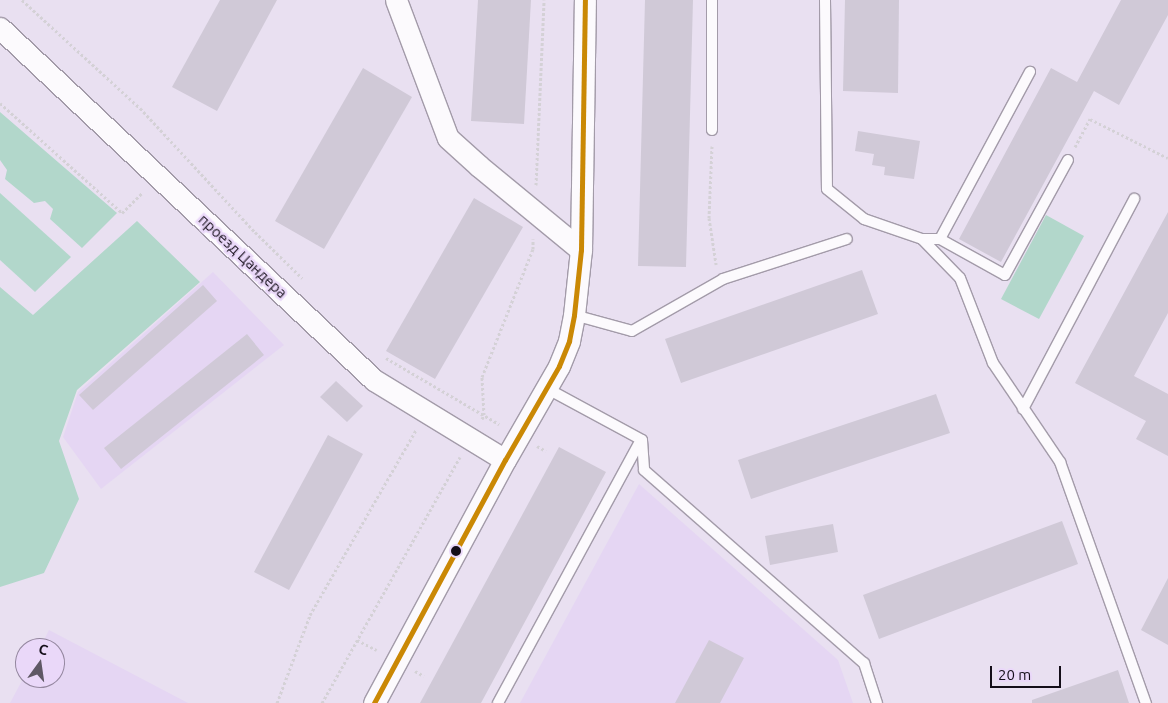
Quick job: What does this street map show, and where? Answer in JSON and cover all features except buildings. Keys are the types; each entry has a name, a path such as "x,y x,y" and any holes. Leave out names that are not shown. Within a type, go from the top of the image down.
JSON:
{"street":[{"path":"396,0 448,138 581,250"},
{"path":"374,703 546,388 569,341 574,315 581,250 585,0"},
{"name":"проезд Цандера","path":"0,28 363,371 374,380 505,460"}],"lane":[{"path":"712,0 712,130"},
{"path":"825,0 827,189 864,219 922,239 940,240 1005,275 1068,160"},
{"path":"940,240 1030,72"},
{"path":"1024,409 1134,200"},
{"path":"574,315 632,331 718,282 847,239"},
{"path":"922,239 960,278 993,363 1060,462 1146,703"},
{"path":"546,388 642,440"},
{"path":"498,703 642,440"},
{"path":"642,440 644,470 864,663 877,703"}],"path":[{"path":"22,0 140,108 255,232 305,281"},
{"path":"322,703 484,415 482,377 533,249 544,0"},
{"path":"0,103 122,213 147,188"},
{"path":"1068,160 1090,119 1168,158"},
{"path":"712,130 709,218 718,282"},
{"path":"380,355 546,451"},
{"path":"277,703 310,615 406,448"}],"shaded area":[{"path":"213,272 284,345 101,489 63,437 78,392"},
{"path":"639,484 838,660 853,703 520,703"},
{"path":"49,630 64,638 45,638"},
{"path":"65,638 188,703 10,703 18,688 65,688"}],"green space":[{"path":"0,112 117,213 82,248 50,219 53,209 45,201 34,203 5,179 7,170 0,160"},
{"path":"0,193 71,257 35,292 0,260"},
{"path":"1046,215 1084,236 1039,319 1001,299"},
{"path":"137,221 200,282 77,390 59,441 79,499 44,573 0,587 0,287 33,315"}],"transit line":[{"path":"374,703 505,460 559,366 569,341 574,315 581,250 585,0"}]}
